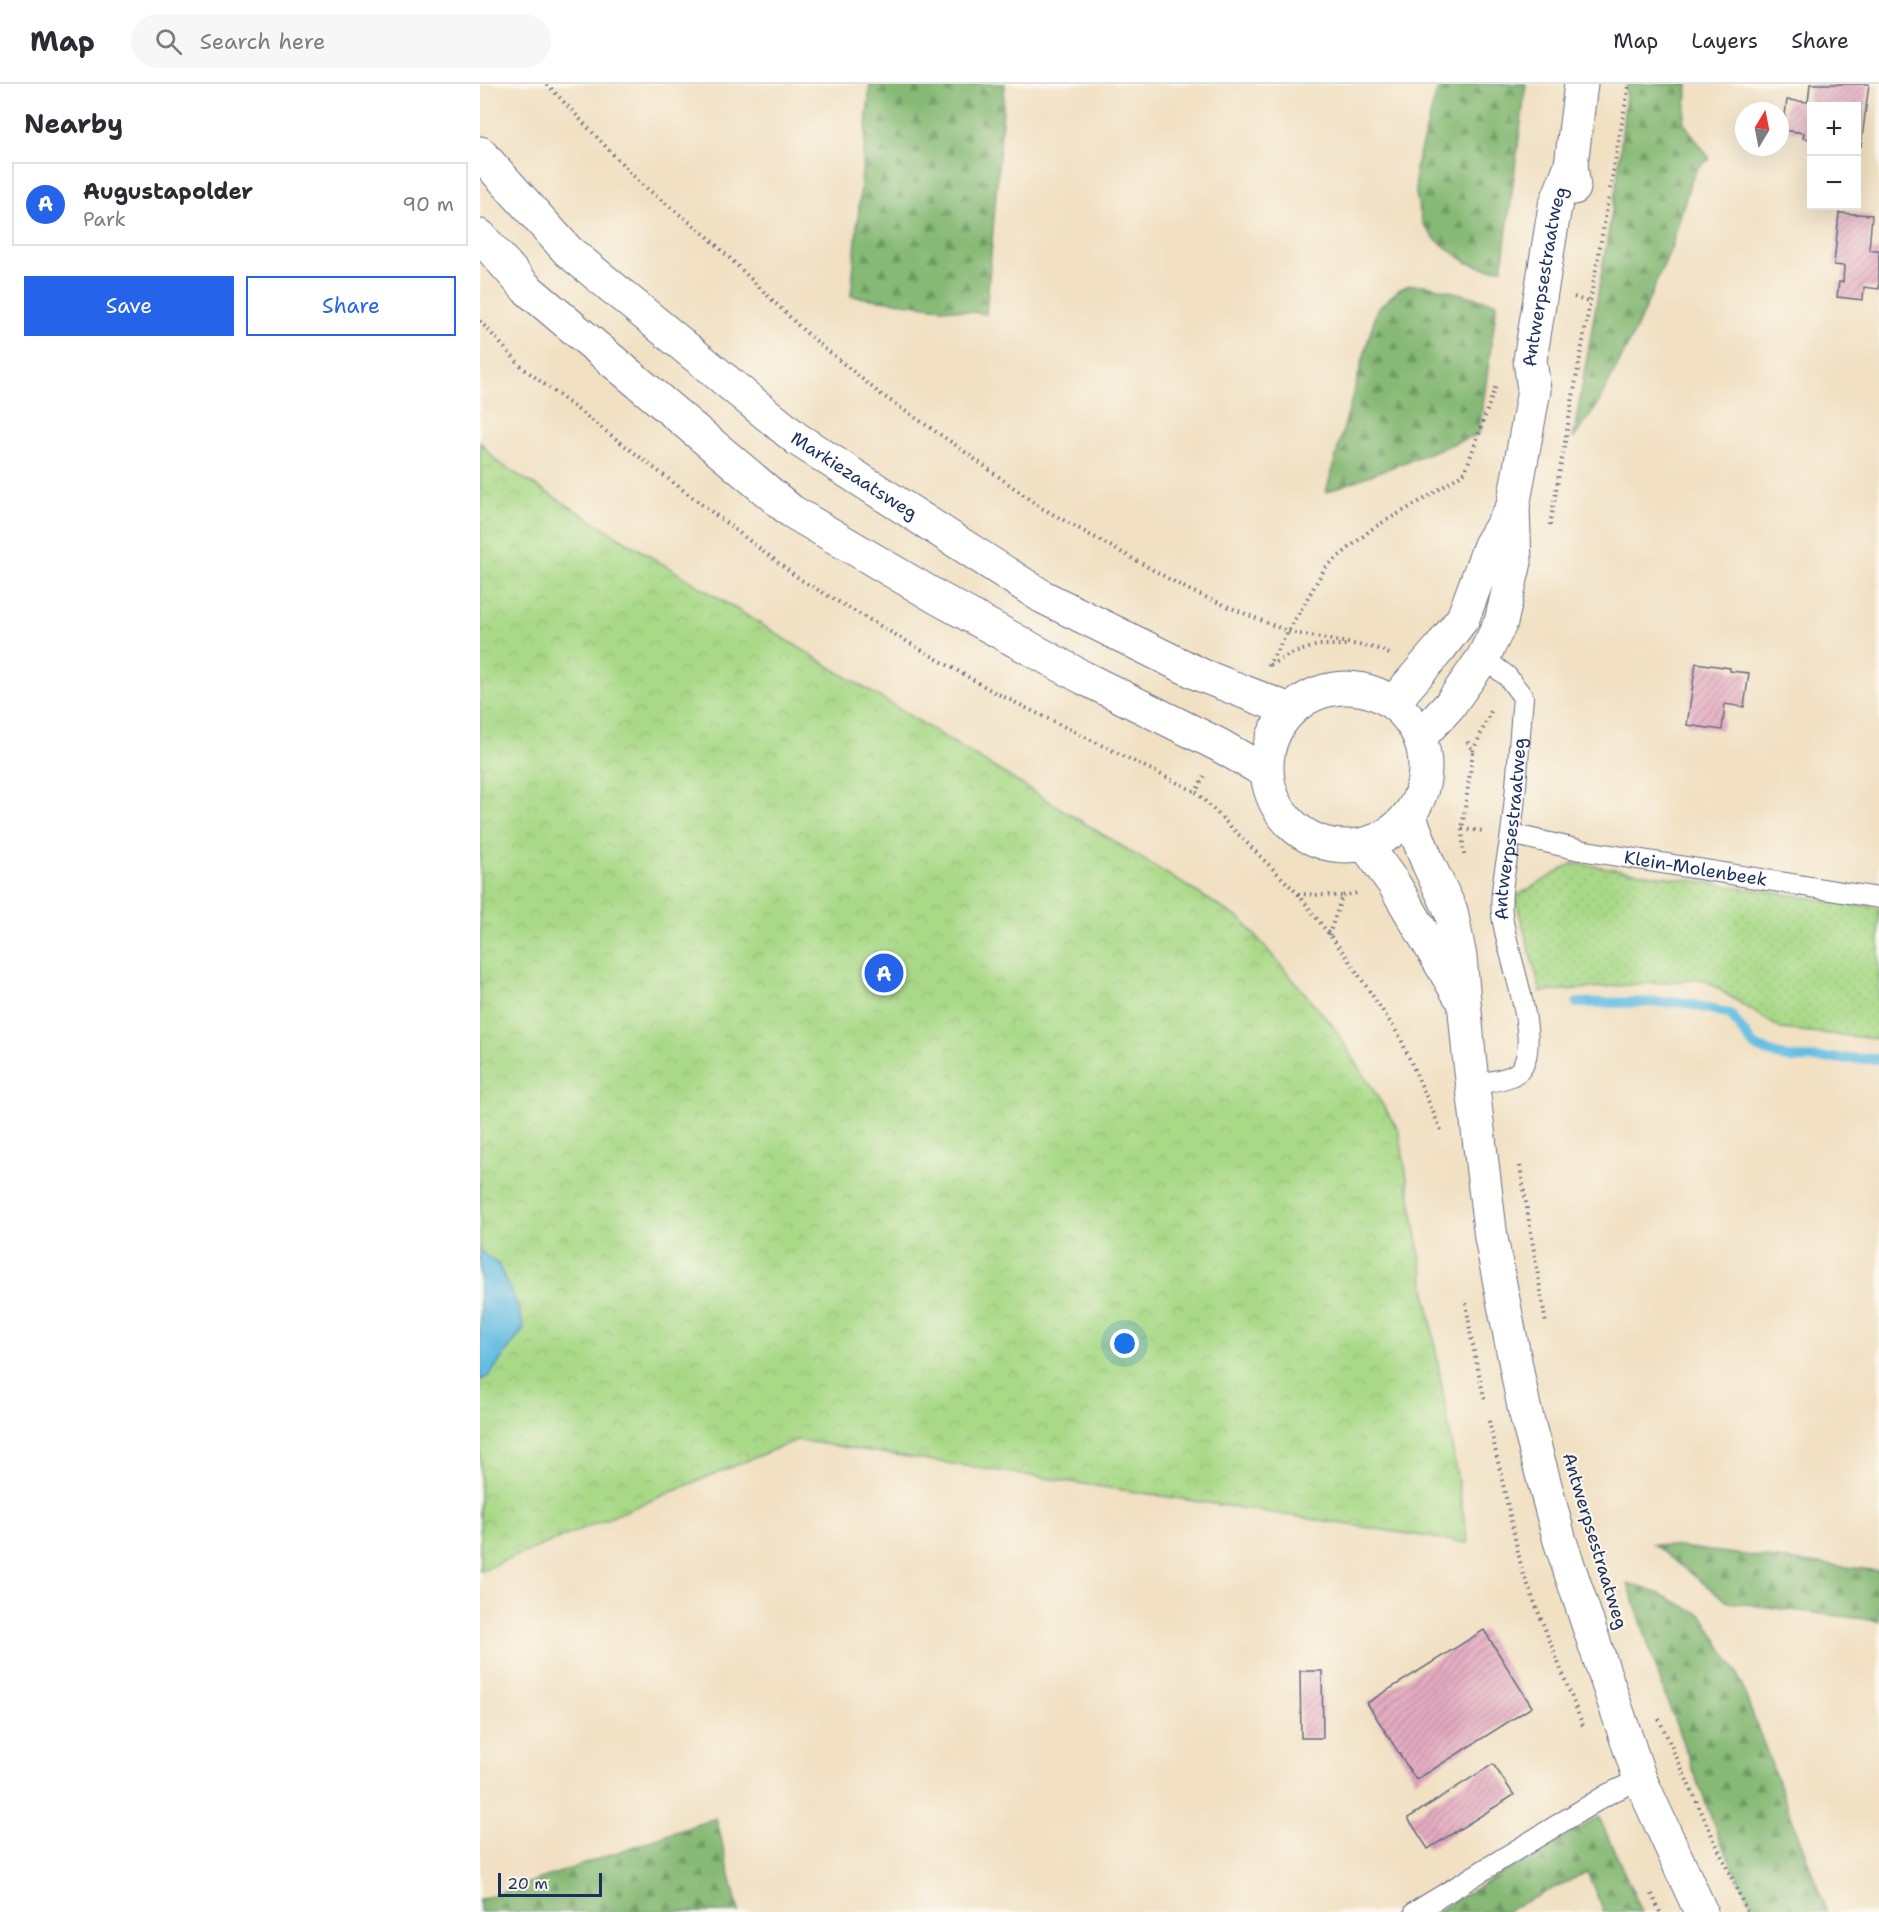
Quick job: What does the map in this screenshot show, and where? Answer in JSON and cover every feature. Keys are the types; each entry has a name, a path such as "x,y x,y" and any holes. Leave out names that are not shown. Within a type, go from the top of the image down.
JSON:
{"main road":[{"name":"Antwerpsestraatweg","path":"1420,737 1449,706 1484,658 1501,622 1515,562 1513,507 1534,390 1530,360 1555,206 1571,165 1581,84"},
{"name":"Markiezaatsweg","path":"480,153 568,251 797,439 1043,597 1201,675 1290,710"},
{"path":"480,236 525,288 791,511 938,598 1084,678 1219,745 1266,772"},
{"name":"Antwerpsestraatweg","path":"1393,703 1463,618 1490,545 1513,507"},
{"path":"1340,688 1368,690 1393,703 1409,718 1420,737 1425,758 1425,778 1419,798 1409,815 1390,833 1365,844 1338,846 1311,838 1289,822 1273,799 1266,772 1268,749 1276,728 1290,710 1313,694 1340,688"},
{"name":"Antwerpsestraatweg","path":"1409,815 1428,863 1451,911 1460,957 1491,1238 1524,1407 1560,1541 1640,1779 1701,1912"},
{"name":"Antwerpsestraatweg","path":"1365,844 1394,884 1464,1004"}],"lane":[{"name":"Antwerpsestraatweg","path":"1473,1084 1515,1074 1522,1068 1527,1052 1527,1030 1502,914 1502,889 1511,834 1523,697 1507,676 1484,658"},
{"name":"Klein-Molenbeek","path":"1511,834 1580,850 1879,898"},
{"path":"1415,1912 1608,1794 1640,1779"}],"path":[{"path":"547,84 640,183 708,237 804,331 879,393 1040,507 1191,591 1289,632 1325,568 1373,528 1426,498 1465,472"},
{"path":"480,321 523,368 801,580 994,692 1196,792"},
{"path":"1267,667 1291,654 1318,645 1358,645"},
{"path":"1462,829 1465,859"},
{"path":"1298,894 1342,896"},
{"path":"1329,935 1346,956 1400,1037"},
{"path":"1519,1161 1546,1327"},
{"path":"1654,1709 1747,1912"}],"green space":[{"path":"870,84 1005,84 986,314 851,296"},
{"path":"1439,84 1526,84 1502,268 1489,269 1466,262 1435,239 1423,224 1416,195 1415,169"},
{"path":"1627,84 1688,84 1684,123 1710,159 1699,166 1691,180 1671,248 1637,327 1597,406 1573,439 1617,183"},
{"path":"1410,285 1426,285 1497,303 1479,434 1326,492 1377,309 1400,289"},
{"path":"480,442 497,462 1242,920 1333,1026 1399,1131 1468,1543 797,1440 480,1571"},
{"path":"1573,863 1879,908 1879,1039 1781,1029 1703,979 1541,992 1515,897"},
{"path":"1653,1544 1879,1571 1879,1621 1728,1602"},
{"path":"1628,1583 1660,1594 1702,1615 1737,1673 1827,1912 1755,1912 1719,1838 1666,1698"},
{"path":"1599,1817 1642,1912 1604,1912 1587,1872 1505,1912 1435,1912"},
{"path":"716,1818 739,1912 480,1912 480,1900"}],"water":[{"path":"480,1251 498,1264 518,1307 524,1328 489,1376 480,1380"}],"building":[{"path":"1810,84 1869,84 1861,146 1861,102 1808,102"},
{"path":"1787,100 1808,102 1807,138 1803,138 1804,133 1789,131 1789,102"},
{"path":"1839,213 1872,215 1869,250 1879,250 1879,289 1864,287 1863,300 1837,297 1839,282 1843,282 1844,266 1834,265"},
{"path":"1696,663 1749,673 1744,707 1725,704 1722,730 1687,725"},
{"path":"1484,1630 1532,1707 1416,1780 1367,1703"},
{"path":"1300,1671 1322,1671 1323,1738 1301,1738"},
{"path":"1493,1764 1514,1795 1428,1849 1408,1818"}],"waterway":[{"path":"1577,1003 1681,1002 1730,1014 1754,1046 1786,1058 1879,1059"}],"place":[{"name":"Augustapolder","path":"884,973"}]}
